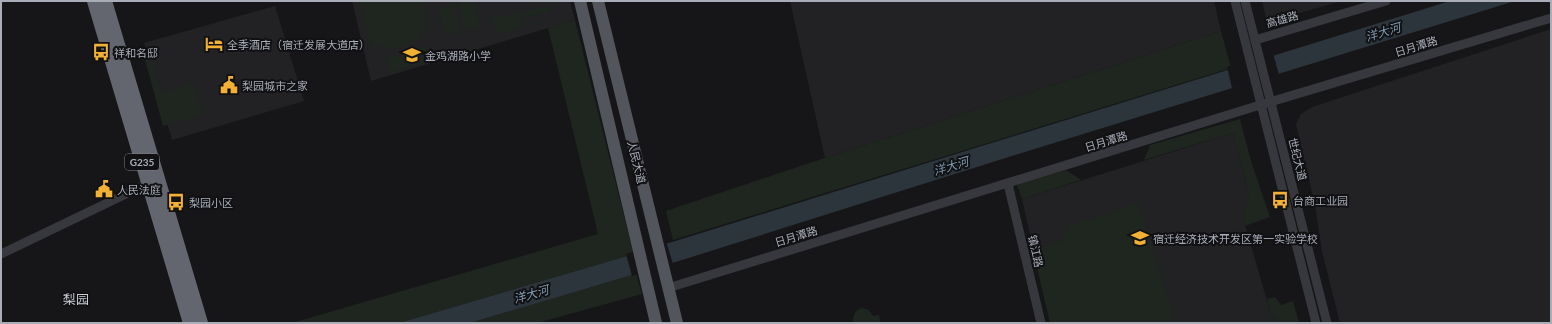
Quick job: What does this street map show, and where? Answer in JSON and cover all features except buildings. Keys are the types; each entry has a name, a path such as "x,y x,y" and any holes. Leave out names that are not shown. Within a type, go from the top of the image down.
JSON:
{"highway":[{"name":"G235","path":"94,1 201,323"},
{"name":"G235","path":"105,1 190,323"}],"main road":[{"name":"人民大道","path":"580,1 656,323"},
{"name":"人民大道","path":"598,1 676,323"}],"street":[{"path":"1235,1 1316,323"},
{"name":"世纪大道","path":"1245,1 1327,323"},
{"name":"高雄路","path":"1255,40 1386,1"},
{"name":"日月潭路","path":"668,288 1260,105 1551,18"},
{"path":"1,254 153,181"},
{"name":"镇江路","path":"1008,184 1041,323"}],"shaded area":[{"name":"金鸡湖路小学","path":"352,1 570,1 575,20 371,81"},
{"path":"360,1 422,1 426,14 425,28 416,41 410,45 402,48 394,48 378,44 378,47 371,49"},
{"path":"475,1 481,27 465,30 458,3"},
{"path":"550,1 552,1 552,5 548,12 519,19 521,26 552,19 504,33 495,29 491,19 550,5"},
{"path":"790,1 1214,1 1221,31 825,158"},
{"path":"1262,1 1342,1 1267,22"},
{"path":"454,4 460,32 445,36 438,7"},
{"name":"梨园城市之家","path":"275,6 304,101 172,140 144,43"},
{"path":"575,20 633,252 627,256 399,323 292,323 598,234 548,28"},
{"path":"1551,29 1551,323 1340,323 1322,251 1315,205 1296,124 1301,114 1312,107"},
{"path":"1221,31 1231,68 673,240 666,211 825,158"},
{"path":"429,45 433,60 389,73 385,59"},
{"path":"150,50 161,92 194,83 203,115 163,126 143,52"},
{"path":"1240,119 1251,161 1270,217 1245,226 1243,218 1249,193 1233,133 1144,160 1150,145"},
{"name":"宿迁经济技术开发区第一实验学校","path":"1233,133 1249,193 1243,218 1270,311 1277,323 1050,323 1022,199"},
{"path":"1066,170 1081,180 1022,199 1017,185"},
{"path":"1139,203 1176,323 1050,323 1033,250 1061,242 1069,226"},
{"path":"636,273 642,294 537,323 470,323"},
{"path":"1275,297 1281,305 1293,301 1299,323 1277,323 1270,311 1267,299"},
{"path":"862,308 869,310 873,316 879,315 880,321 878,323 853,323 854,314"}],"water":[{"name":"洋大河","path":"1450,1 1515,1 1015,155 682,260 470,323 399,323 627,256"}],"pier":[{"path":"1273,53 1279,75 1232,88 1227,67"},
{"path":"666,241 673,264 632,276 626,254"}],"place":[{"name":"全季酒店（宿迁发展大道店）","path":"214,44"},
{"name":"祥和名邸","path":"101,52"},
{"name":"金鸡湖路小学","path":"412,55"},
{"name":"梨园城市之家","path":"229,85"},
{"name":"人民法庭","path":"104,189"},
{"name":"台商工业园","path":"1280,200"},
{"name":"梨园小区","path":"176,202"},
{"name":"宿迁经济技术开发区第一实验学校","path":"1140,238"}],"district":[{"name":"梨园","path":"76,299"}]}
